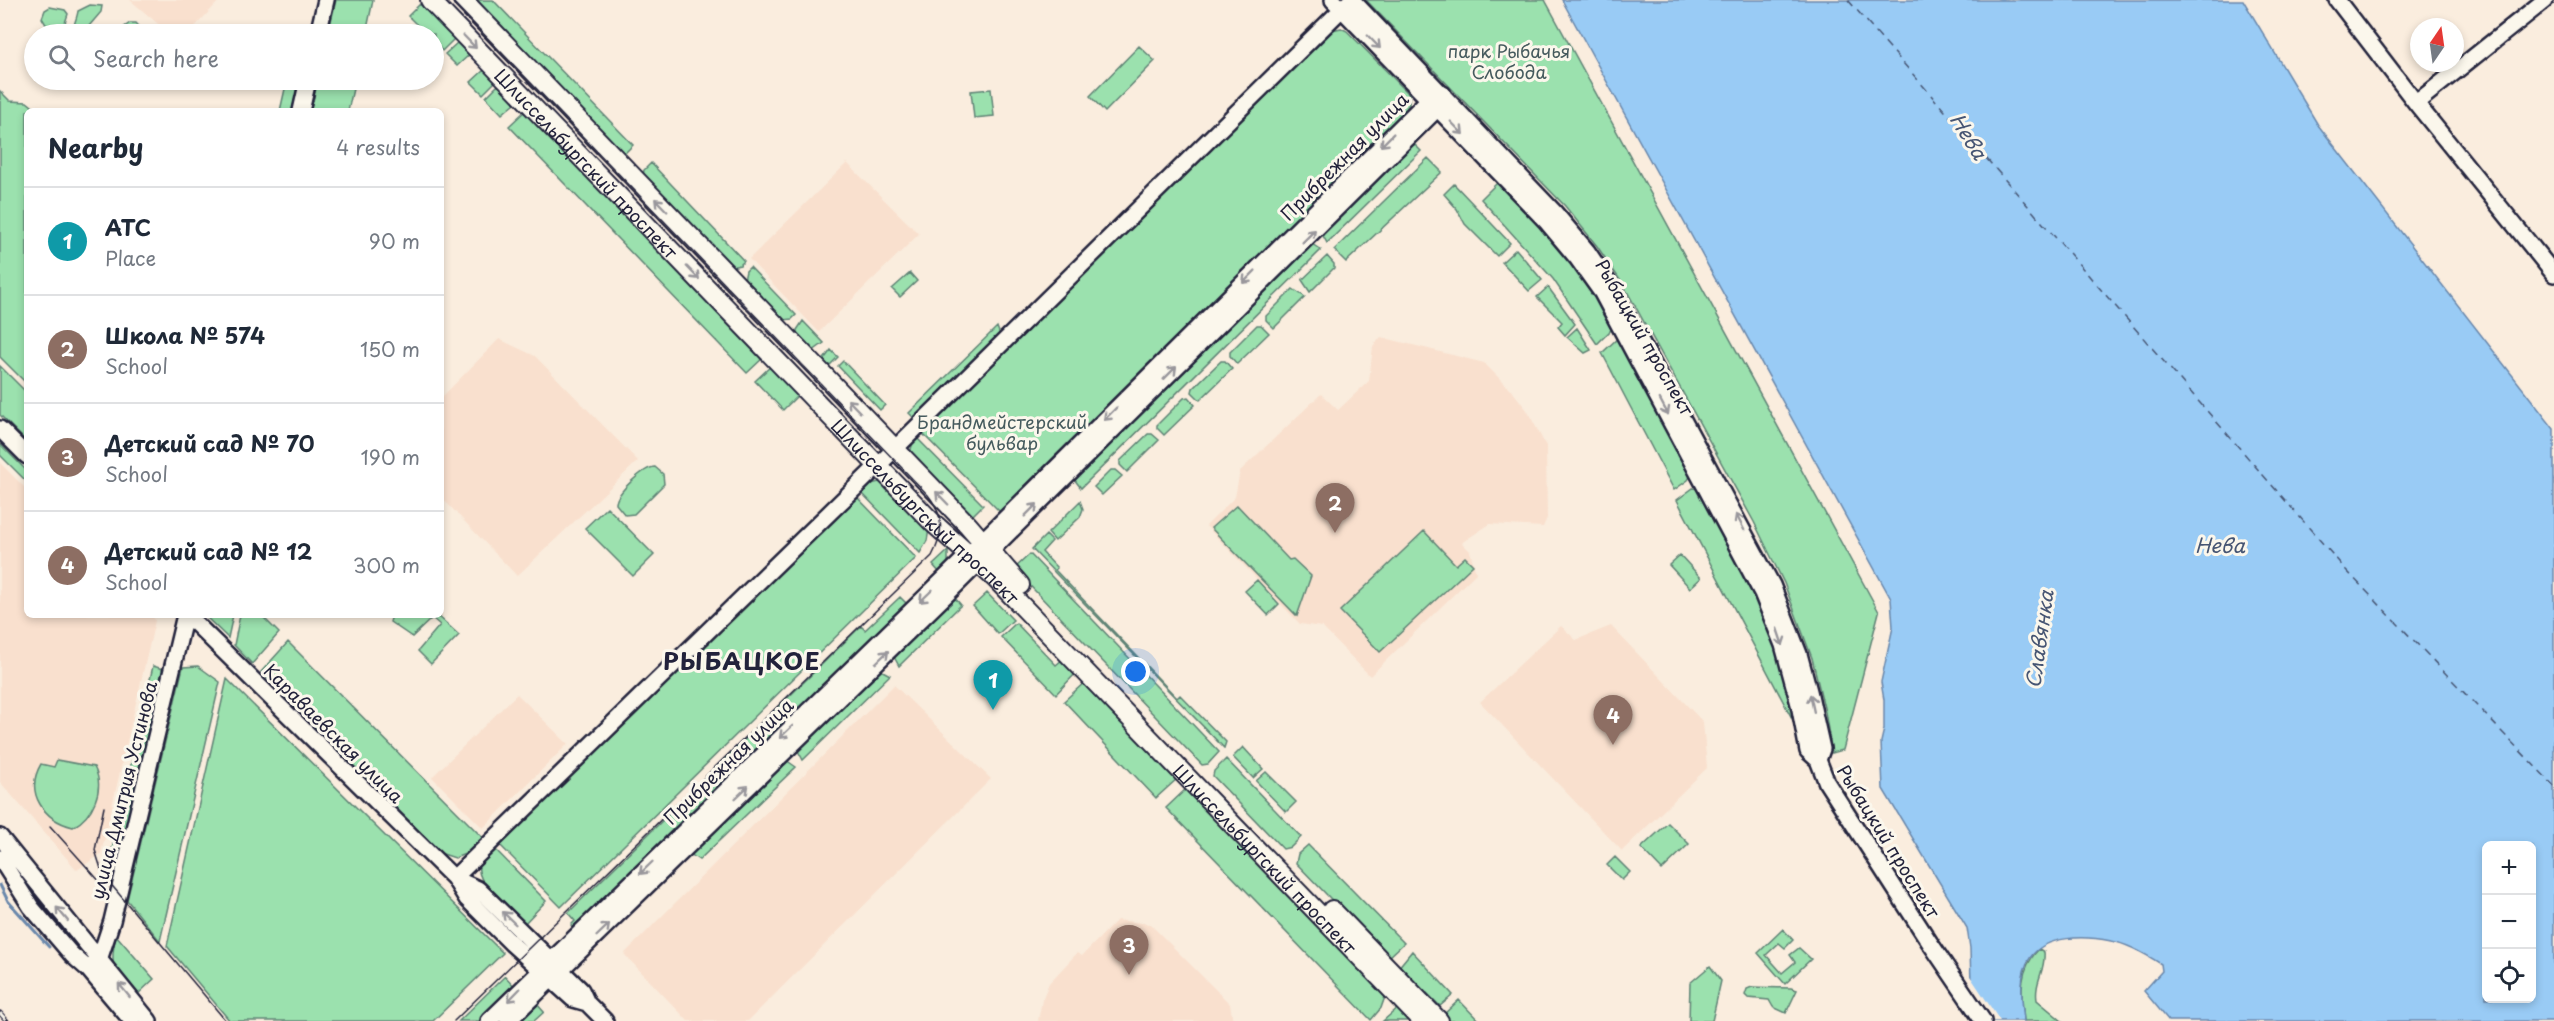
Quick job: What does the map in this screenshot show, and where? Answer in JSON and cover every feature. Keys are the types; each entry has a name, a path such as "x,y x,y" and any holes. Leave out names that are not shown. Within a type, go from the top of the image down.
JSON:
{"main road":[{"name":"Шлиссельбургский проспект","path":"430,0 952,542 979,553 1005,570 1439,1021"},
{"name":"Шлиссельбургский проспект","path":"463,0 895,448 979,553 996,579 1422,1021"}],"street":[{"path":"320,24 326,0"},
{"path":"2337,0 2416,103 2554,274"},
{"path":"2416,103 2545,0"},
{"path":"454,878 878,465 1345,2"},
{"name":"Рыбацкий проспект","path":"1345,2 1546,221 1602,293 1762,593 1783,645 1799,704 1808,751 1818,759 1827,783 1983,1021"},
{"path":"302,108 306,90"},
{"name":"Прибрежная улица","path":"489,1021 551,969 979,553 1437,101"},
{"path":"0,429 24,453"},
{"name":"улица Дмитрия Устинова","path":"94,964 112,921 185,618"},
{"name":"Караваевская улица","path":"189,618 454,878 478,889 551,969 581,990 587,1003 605,1021"},
{"path":"0,837 94,964 132,1021"},
{"path":"0,858 31,907 72,956 94,964 149,1021"},
{"name":"Прибрежная улица","path":"508,1021 551,969"}],"shaded area":[{"path":"130,0 220,0 197,24 158,24"},
{"path":"847,163 919,234 819,332 749,259"},
{"path":"1381,337 1484,363 1513,392 1527,410 1546,446 1547,518 1543,527 1490,524 1464,541 1462,543 1470,551 1476,573 1370,676 1322,627 1300,624 1206,526 1235,497 1240,471 1321,394 1338,410 1369,381 1373,346"},
{"path":"499,339 535,356 638,461 517,576 444,500 444,395"},
{"path":"0,463 24,487 24,618 154,618 155,621 101,854 77,870 0,782"},
{"path":"1561,626 1576,640 1611,626 1703,722 1707,768 1622,851 1480,702"},
{"path":"894,685 991,779 748,1021 688,1021 624,954"},
{"path":"517,694 568,744 483,828 432,777"},
{"path":"1117,920 1150,924 1230,1004 1233,1021 1038,1021 1042,1000 1049,983 1077,953 1082,956"}],"green space":[{"path":"336,0 373,0 368,24 330,24"},
{"path":"473,0 493,0 633,145 623,155"},
{"name":"парк Рыбачья Слобода","path":"1366,0 1545,0 1879,612 1843,750 1832,753 1812,658 1784,583 1754,522 1624,286 1597,246 1565,206"},
{"path":"420,4 439,24 416,24 408,16"},
{"path":"90,5 102,6 101,12 91,24 74,24 78,11"},
{"path":"50,7 65,10 68,14 65,24 46,24 42,18 45,10"},
{"name":"Брандмейстерский бульвар","path":"1341,28 1347,31 1409,94 1409,104 1403,113 1001,513 920,431 1322,37 1332,30"},
{"path":"444,29 454,39 444,49"},
{"path":"457,43 469,55 457,66 445,54"},
{"path":"1139,46 1155,61 1105,112 1090,96"},
{"path":"484,70 495,82 483,94 471,82"},
{"path":"498,85 515,103 502,114 486,97"},
{"path":"991,89 994,116 974,118 971,91"},
{"path":"285,90 297,90 293,108 281,108"},
{"path":"316,90 353,90 349,108 311,108"},
{"path":"0,91 10,101 27,102 34,108 24,108 24,381 0,357"},
{"path":"526,110 764,357 747,373 509,126"},
{"path":"1413,143 1421,151 1327,243 1322,234"},
{"path":"1428,158 1442,172 1346,262 1334,250"},
{"path":"651,163 744,261 740,265 731,267 643,176 644,170"},
{"path":"1499,181 1541,226 1588,284 1613,328 1597,344 1553,279 1481,199"},
{"path":"1454,184 1510,243 1497,256 1465,224 1457,209 1444,194"},
{"path":"1312,244 1321,250 1081,488 1074,479"},
{"path":"1516,249 1542,280 1529,291 1502,262"},
{"path":"1327,256 1334,264 1334,268 1310,292 1302,280"},
{"path":"750,267 796,315 792,319 783,320 744,280 746,271"},
{"path":"910,273 917,281 900,297 892,289"},
{"path":"1548,287 1575,324 1565,335 1558,327 1562,322 1537,297"},
{"path":"1293,289 1305,297 1274,328 1266,320 1266,316"},
{"path":"803,321 824,343 813,351 797,335 797,330"},
{"path":"1257,325 1261,325 1269,333 1237,364 1230,356 1230,352"},
{"path":"997,327 1000,335 915,419 909,413"},
{"path":"1577,328 1591,350 1585,353 1567,337"},
{"path":"1618,338 1692,473 1688,480 1674,490 1602,353"},
{"path":"831,350 838,357 828,367 822,362"},
{"path":"843,361 885,405 880,410 838,366"},
{"path":"1221,361 1225,361 1232,369 1200,400 1192,392 1193,388"},
{"path":"772,365 799,394 783,410 755,381"},
{"path":"0,366 24,390 24,439 0,415"},
{"path":"1188,397 1195,405 1164,435 1157,425 1184,398"},
{"path":"1148,434 1152,434 1159,440 1127,472 1120,465 1120,461"},
{"path":"915,436 983,505 972,516 912,455 911,449"},
{"path":"0,444 24,468 24,479 0,455"},
{"path":"655,467 663,474 664,484 634,514 625,515 616,504 617,499 625,487 638,476"},
{"path":"1111,470 1115,470 1122,476 1102,495 1094,487"},
{"path":"879,482 885,484 929,529 927,541 920,553 860,491 867,485"},
{"path":"1693,488 1700,489 1756,594 1782,665 1797,723 1795,724 1677,500"},
{"path":"856,496 916,558 561,907 498,843"},
{"path":"1080,501 1083,509 1080,517 1055,541 1048,533"},
{"path":"1237,505 1289,560 1293,559 1311,576 1297,616 1211,528"},
{"path":"607,507 654,555 633,576 585,528"},
{"path":"1424,531 1456,565 1465,557 1473,565 1380,652 1340,611"},
{"path":"1046,535 1052,541 1042,552 1057,568 1055,570 1177,698 1180,695 1226,742 1224,748 1032,549"},
{"path":"948,551 948,564 940,573 933,565"},
{"path":"1030,554 1219,752 1208,764 1202,765 1014,569"},
{"path":"1680,555 1701,578 1690,588 1669,565"},
{"path":"1257,580 1279,604 1268,615 1245,591"},
{"path":"987,593 1013,620 998,634 973,606"},
{"path":"900,597 907,604 574,929 571,925 575,921 568,913 861,626 865,630"},
{"path":"954,597 961,605 899,666 893,655"},
{"path":"207,618 232,618 228,638"},
{"path":"239,618 264,618 279,633 252,664 234,645"},
{"path":"391,618 432,618 412,637 390,622"},
{"path":"432,618 440,618 459,635 431,664 418,651 440,625"},
{"path":"1016,623 1056,665 1063,659 1076,673 1056,694 1001,637"},
{"path":"288,642 484,839 470,852 455,858 440,853 261,672"},
{"path":"153,666 163,669 112,884 106,876"},
{"path":"198,666 220,682 160,941 127,900 183,667"},
{"path":"879,669 890,675 803,760 797,749"},
{"path":"227,679 503,953 433,1021 230,1021 167,946"},
{"path":"1085,682 1178,778 1156,798 1064,701"},
{"path":"1243,747 1263,769 1253,778 1233,757"},
{"path":"1226,759 1301,837 1291,847 1283,849 1213,776 1214,771"},
{"path":"57,760 94,767 97,775 98,793 95,802 86,816 73,827 53,818 46,812 36,795 36,775 41,764 54,767"},
{"path":"786,760 796,767 699,860 690,854"},
{"path":"1266,772 1296,802 1286,812 1256,781"},
{"path":"1187,788 1386,994 1381,1008 1371,1020 1166,808"},
{"path":"1668,823 1689,844 1662,870 1641,848"},
{"path":"1308,845 1404,943 1388,958 1296,863 1298,854"},
{"path":"493,847 546,901 524,924 495,897 479,873 481,860"},
{"path":"1615,857 1630,872 1622,880 1607,865"},
{"path":"1783,929 1793,940 1785,948 1779,943 1766,955 1782,973 1795,962 1790,955 1799,948 1811,959 1785,984 1758,953"},
{"path":"116,935 154,979 137,995 115,969 113,956"},
{"path":"2039,949 2044,952 2044,958 2037,987 2037,1000 2062,1021 2024,1021 2022,983 2027,965"},
{"path":"1412,951 1453,995 1440,1006 1427,993 1424,995 1398,968"},
{"path":"1710,966 1721,981 1712,1021 1689,1021 1690,983"},
{"path":"505,976 515,987 479,1021 459,1021"},
{"path":"1752,987 1797,990 1786,1013 1773,1007 1769,1000 1748,998 1745,995 1747,989"},
{"path":"1459,1000 1479,1021 1449,1021 1443,1015"},
{"path":"536,1003 544,1012 534,1021 518,1021"},
{"path":"1399,1007 1412,1021 1383,1021"}],"water":[{"name":"Нева","path":"1562,0 2243,0 2318,125 2554,429 2554,1021 2169,1021 2144,991 2162,971 2161,964 2118,942 2079,938 2056,941 2046,945 2030,958 2022,980 2024,1021 1972,1021 1970,948 1967,928 1883,789 1881,742 1884,729 1884,700 1881,682 1893,627 1891,599"}],"pier":[{"path":"1968,973 2000,1021 1971,1021 1969,1018"}],"waterway":[{"path":"0,885 8,901 49,947"}],"ferry route":[{"path":"1848,0 2346,570 2554,786"}],"tram line":[{"path":"451,0 928,495 937,510 940,525 939,540 932,556 454,1021"},
{"path":"104,807 95,850 103,875 226,1021"},
{"path":"50,826 102,884"}],"railway":[{"path":"0,1013 7,1021"}],"place":[{"name":"Школа № 574","path":"1335,533"},
{"name":"АТС","path":"993,710"},
{"name":"Детский сад № 12","path":"1613,745"},
{"name":"Детский сад № 70","path":"1129,975"}],"district":[{"name":"РЫБАЦКОЕ","path":"742,660"}],"water label":[{"name":"Славянка","path":"2039,639"}]}
